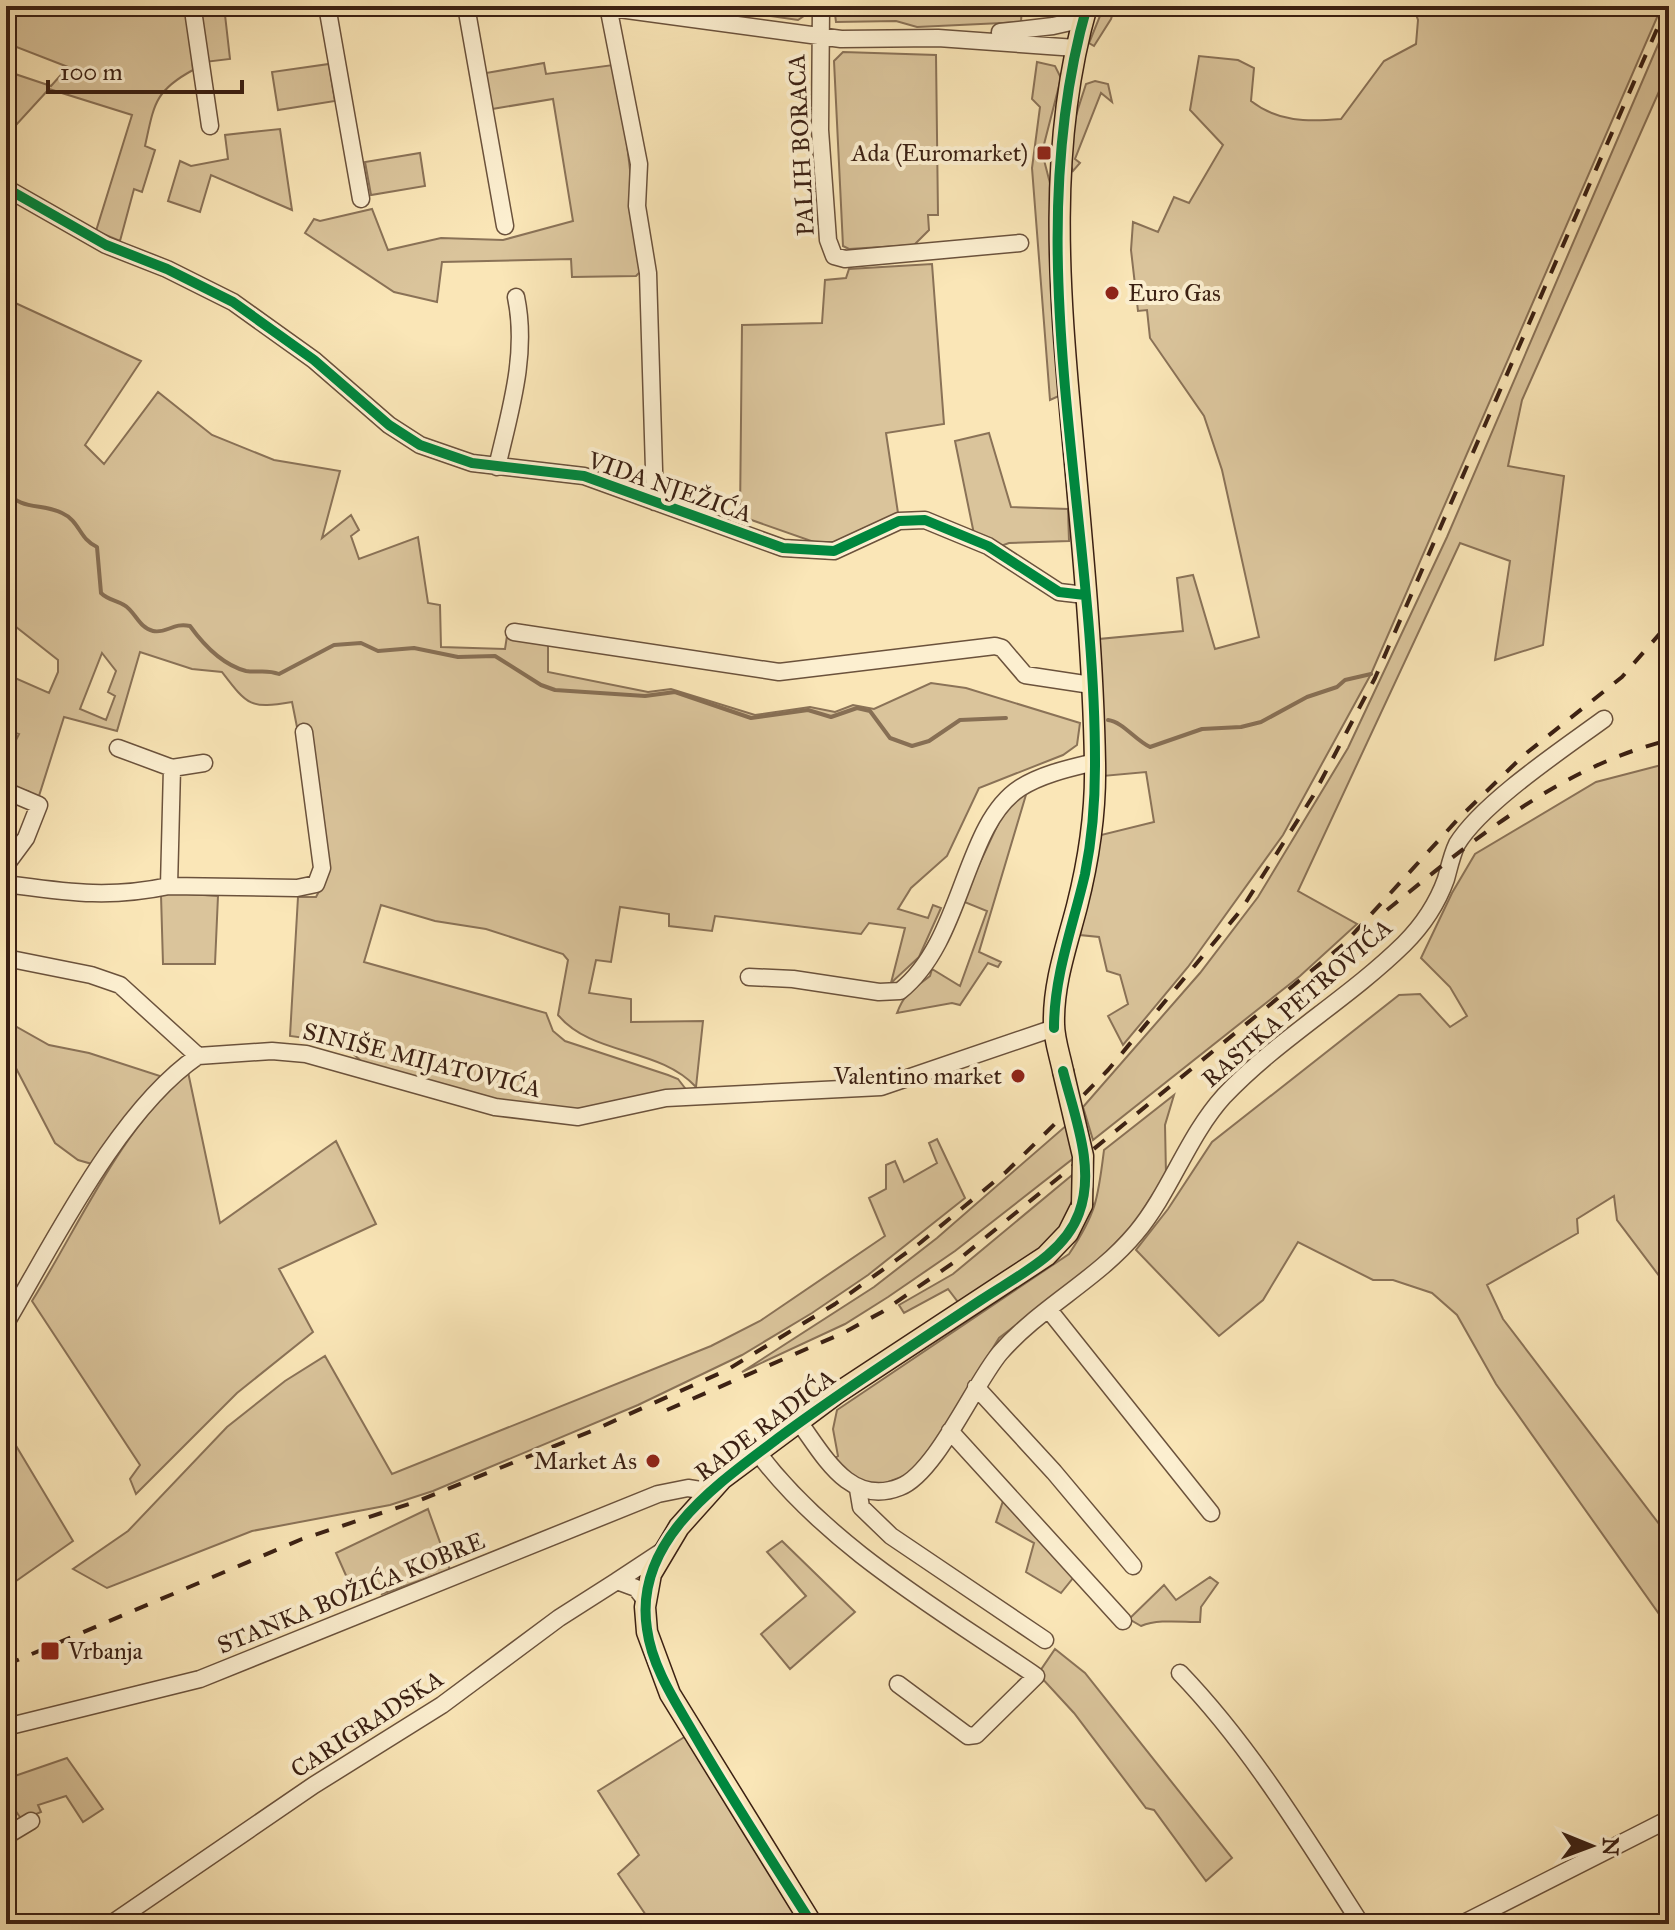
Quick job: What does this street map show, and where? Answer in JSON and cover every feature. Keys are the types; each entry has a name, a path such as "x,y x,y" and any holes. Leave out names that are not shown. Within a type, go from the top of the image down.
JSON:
{"main road":[{"path":"1054,1028 1056,987 1087,859 1095,762 1059,240 1064,129 1076,48 1085,12"},
{"name":"RADE RADIĆA","path":"812,1924 670,1694 647,1632 645,1600 661,1552 707,1491 836,1394 1046,1256 1068,1233 1082,1205 1083,1156 1054,1028"}],"street":[{"path":"195,6 210,126"},
{"path":"327,6 361,199"},
{"path":"466,6 505,226"},
{"name":"PALIH BORACA","path":"597,6 841,39 938,38 1076,48"},
{"path":"608,6 639,164 637,206 648,273 655,502"},
{"name":"PALIH BORACA","path":"821,6 820,130 828,240 834,256 845,259 1020,243"},
{"name":"PALIH BORACA","path":"938,38 1053,26 1085,12"},
{"name":"VIDA NJEŽIĆA","path":"6,188 106,245 167,269 233,302 314,360 405,436 472,463 584,476 765,542 820,551 842,549 899,521 925,520 988,546 1059,592 1085,595"},
{"path":"497,467 518,370 521,321 516,297"},
{"path":"514,632 769,672 995,646 1002,648 1025,675 1091,685"},
{"name":"RASTKA PETROVIĆA","path":"858,1489 882,1492 910,1482 950,1431 976,1387 1019,1332 1098,1270 1136,1233 1209,1114 1226,1095 1266,1056 1403,945 1422,924 1441,892 1456,846 1476,823 1604,719"},
{"path":"6,884 113,896 169,886 297,888 316,884 322,868 304,732"},
{"path":"118,748 172,768 204,763"},
{"path":"749,977 879,992 900,991 934,952 977,849 1008,798 1034,780 1095,762"},
{"path":"169,886 172,768"},
{"path":"6,791 39,805 26,838 6,865"},
{"path":"6,958 91,975 120,985 198,1056 164,1081 138,1112 77,1203 6,1323"},
{"name":"SINIŠE MIJATOVIĆA","path":"198,1056 272,1051 306,1054 484,1105 553,1117 578,1117 666,1098 881,1087 1054,1028"},
{"path":"1049,1310 1211,1513"},
{"path":"976,1387 1054,1472 1133,1566"},
{"path":"799,1422 835,1472 858,1489 861,1507 891,1536 1045,1640"},
{"path":"950,1431 1123,1621"},
{"path":"758,1453 795,1496 878,1567 1036,1676 976,1735 968,1736 898,1684"},
{"path":"671,1490 682,1501 683,1522"},
{"name":"STANKA BOŽIĆA KOBRE","path":"6,1727 200,1679 671,1490 707,1491"},
{"name":"CARIGRADSKA","path":"111,1924 314,1785 442,1705 559,1618 661,1552"},
{"path":"617,1581 636,1588 645,1600"},
{"path":"1180,1673 1221,1716 1250,1753 1361,1924"},
{"path":"1462,1924 1669,1819"},
{"path":"6,1836 31,1821"}],"shaded area":[{"path":"8,6 188,6 193,70 163,92 154,109 145,146 155,150 142,192 134,189 120,241 96,231 132,115 49,89 6,136 6,71 51,86 68,67 9,44 6,54"},
{"path":"201,6 224,6 230,59 205,62"},
{"path":"704,6 806,6 804,16 798,20"},
{"path":"834,6 1022,6 1021,22 917,27 896,21 836,22"},
{"path":"1104,6 1115,6 1111,19 1094,46 1089,43"},
{"path":"1413,6 1662,6 1371,674 1283,835 1188,967 1123,1045 1108,1016 1128,1004 1120,975 1107,971 1099,937 1080,935 1101,835 1154,822 1146,772 1103,776 1099,639 1183,631 1177,578 1193,575 1215,649 1259,637 1222,470 1204,416 1150,338 1147,310 1138,311 1131,250 1133,222 1158,232 1174,197 1189,203 1223,145 1190,110 1199,56 1238,60 1254,68 1251,101 1272,113 1305,120 1341,119 1384,61 1416,44 1418,20"},
{"path":"1669,19 1669,69 1522,400 1508,466 1564,476 1543,645 1495,660 1510,561 1460,543 1298,891 1357,924 1300,976 1093,1140 1083,1107 1200,973 1258,897 1348,748 1447,537"},
{"path":"843,52 936,55 938,215 928,215 929,230 914,245 849,249 843,246 834,61"},
{"path":"1037,62 1055,66 1061,78 1040,160 1044,160 1052,191 1061,395 1050,400 1032,168 1040,107 1032,99"},
{"path":"544,63 546,74 613,65 625,128 642,270 636,276 572,277 571,259 442,262 437,302 394,292 305,233 314,219 320,221 372,209 388,250 441,238 503,240 573,221 553,99 492,109 486,73"},
{"path":"329,64 335,101 278,110 272,72"},
{"path":"1095,81 1108,84 1112,102 1101,93 1075,159 1080,163 1073,171 1070,140 1086,84"},
{"path":"280,129 292,210 211,175 200,212 168,201 180,161 191,166 228,159 225,135"},
{"path":"420,153 425,186 371,195 365,162"},
{"path":"932,264 944,424 886,433 898,513 838,542 814,542 740,516 742,325 822,323 825,280 846,278 849,269"},
{"path":"11,301 141,361 85,445 104,464 158,392 212,435 274,460 340,471 322,538 351,515 359,530 351,536 359,559 418,537 428,603 440,605 441,647 505,649 507,636 548,642 548,672 648,692 671,689 755,715 810,707 835,712 853,705 874,709 931,683 966,688 1080,723 1077,745 1063,755 979,788 947,856 911,888 898,909 928,918 933,905 941,908 919,957 891,983 905,928 869,923 861,934 715,916 712,931 669,926 669,914 620,907 611,962 596,960 589,993 631,999 631,1022 703,1021 696,1087 664,1065 589,1038 558,1015 568,960 563,954 486,929 435,921 381,905 364,962 546,1013 553,1031 565,1041 678,1079 688,1092 578,1112 509,1104 365,1065 342,1043 290,1036 298,897 316,897 323,884 308,725 297,727 292,702 258,705 244,698 222,672 192,669 140,652 117,731 64,717 38,799 28,791 6,788 6,760 19,734 6,730 6,674 49,693 58,672 58,660 6,619 6,316","holes":["102,653 116,671 108,692 115,696 106,720 80,709"]},
{"path":"989,433 1011,507 1068,509 1069,541 1009,543 998,547 974,534 955,441"},
{"path":"1669,763 1669,1289 1617,1220 1614,1196 1577,1219 1578,1233 1487,1285 1503,1319 1669,1537 1669,1628 1496,1384 1457,1315 1432,1293 1393,1280 1373,1280 1298,1242 1263,1300 1219,1336 1136,1250 1168,1209 1212,1142 1399,995 1420,994 1450,1027 1467,1016 1450,987 1421,958 1452,893 1475,854 1596,782"},
{"path":"1028,788 979,952 1001,962 998,967 988,963 960,1005 952,1003 897,1013 907,995 930,976 932,969 960,986 987,911 962,901 1005,809"},
{"path":"161,895 218,896 215,964 163,964"},
{"path":"6,1026 15,1026 49,1045 89,1053 163,1077 92,1164 78,1160 55,1143 6,1049"},
{"path":"188,1072 220,1223 336,1141 376,1224 279,1269 313,1332 237,1393 136,1494 130,1479 140,1465 32,1301 121,1151 163,1096"},
{"path":"1174,1095 1165,1125 1166,1174 1136,1221 1095,1265 999,1338 935,1442 909,1474 878,1486 853,1477 835,1458 838,1456 833,1429 837,1410 1069,1254 1095,1204 1104,1150"},
{"path":"1068,1124 1075,1157 955,1251 845,1324 742,1372 874,1287 937,1238"},
{"path":"937,1139 965,1198 868,1275 742,1355 638,1405 433,1491 390,1505 252,1531 107,1588 73,1569 128,1531 227,1427 285,1381 325,1356 392,1474 711,1346 760,1321 885,1236 869,1198 886,1189 886,1165 895,1161 904,1182 937,1163 929,1143"},
{"path":"1077,1171 1075,1199 1057,1236 961,1306 948,1289 904,1313 899,1305 953,1274"},
{"path":"6,1429 73,1541 9,1586 6,1579"},
{"path":"1005,1495 1077,1573 1061,1593 1026,1572 1034,1543 996,1522"},
{"path":"428,1509 450,1570 382,1594 383,1590 352,1589 336,1553"},
{"path":"782,1541 855,1612 790,1669 761,1634 806,1596 767,1552"},
{"path":"1210,1577 1218,1583 1201,1607 1200,1622 1162,1622 1141,1626 1129,1619 1164,1585 1176,1600"},
{"path":"1055,1649 1085,1673 1232,1858 1206,1881 1154,1810 1146,1808 1074,1713 1038,1674"},
{"path":"686,1736 806,1924 652,1924 618,1874 639,1855 598,1791"},
{"path":"67,1758 103,1809 83,1822 66,1796 38,1805 41,1812 22,1820 6,1797 6,1779"}],"waterway":[{"path":"6,490 18,501 68,516 86,539 97,547 101,593 128,608 144,627 162,631 190,626 214,653 246,671 279,674 334,645 361,643 378,651 414,648 458,657 495,656 541,685 555,690 645,696 675,692 751,718 808,710 831,717 857,708 870,711 890,738 912,746 929,741 960,720 1006,718"},
{"path":"1108,720 1119,724 1150,747 1202,729 1241,727 1261,722 1307,697 1337,687 1345,680 1371,674"}],"railway":[{"path":"6,1665 302,1539 418,1501 594,1430 727,1370 835,1304 920,1243 1006,1172 1070,1109 1108,1070 1241,910 1313,796 1375,678 1667,6"},
{"path":"667,1410 843,1333 882,1312 963,1256 1344,944 1459,818 1524,755 1622,677 1669,623"},
{"path":"1387,910 1485,833 1554,787 1629,752 1669,740"}],"cycle path":[{"path":"1054,1028 1061,970 1085,874 1095,766 1092,671 1059,289 1058,194 1067,99 1087,6"},
{"path":"6,188 106,245 167,269 233,302 314,360 389,425 420,445 472,463 584,476 783,548 834,551 899,521 925,520 988,546 1059,592 1085,595"},
{"path":"812,1924 722,1782 659,1670 647,1629 646,1597 653,1568 667,1541 686,1517 732,1473 855,1384 1037,1264 1062,1241 1079,1213 1085,1178 1082,1142 1063,1071"}],"place":[{"name":"Ada (Euromarket)","path":"1044,153"},
{"name":"Euro Gas","path":"1112,293"},
{"name":"Valentino market","path":"1018,1076"},
{"name":"Market As","path":"653,1461"},
{"name":"Vrbanja","path":"50,1651"}]}
